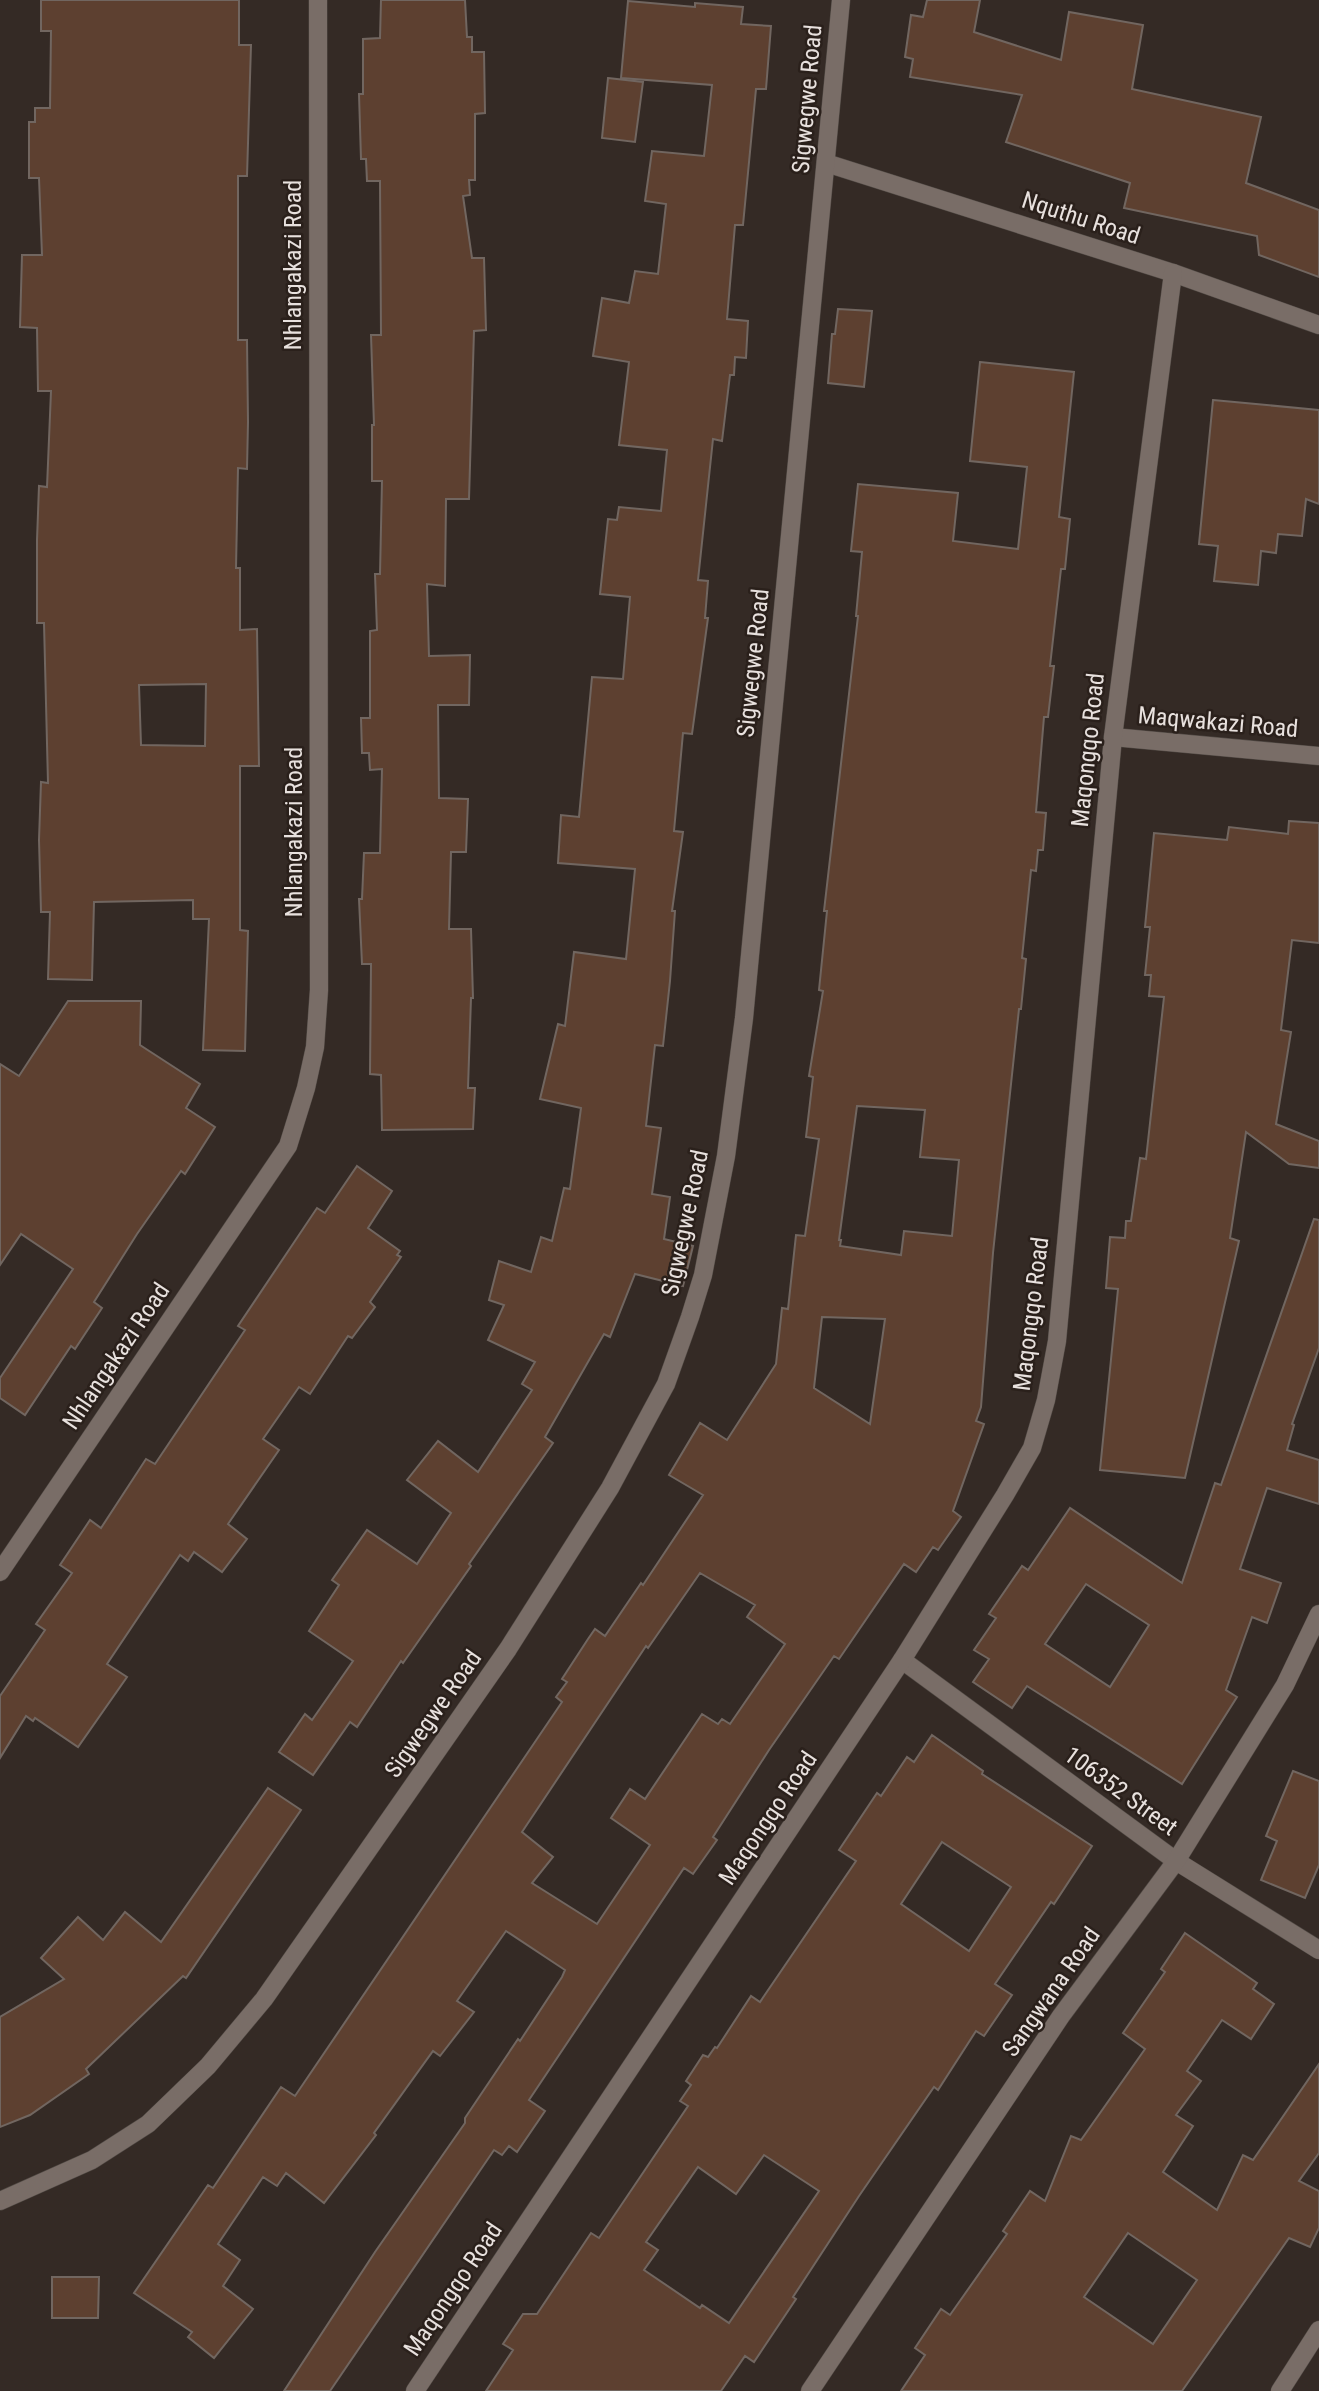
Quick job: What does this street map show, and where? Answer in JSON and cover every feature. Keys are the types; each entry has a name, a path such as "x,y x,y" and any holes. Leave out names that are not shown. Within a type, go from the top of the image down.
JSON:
{"street":[{"name":"Nhlangakazi Road","path":"0,1572 288,1146 306,1088 315,1047 319,989 318,0"},
{"name":"Sigwegwe Road","path":"0,2201 92,2160 148,2124 208,2066 264,1999 508,1648 610,1488 666,1384 703,1275 728,1142 744,1018 841,0"},
{"name":"Nquthu Road","path":"826,163 1173,273 1319,325"},
{"name":"Maqongqo Road","path":"415,2391 902,1660 1032,1448 1046,1400 1057,1341 1113,737 1173,273"},
{"name":"Maqwakazi Road","path":"1113,737 1319,756"},
{"name":"Sangwana Road","path":"810,2391 1061,2016 1176,1861 1285,1685 1319,1614"},
{"name":"106352 Street","path":"902,1660 1176,1861 1319,1950"},
{"path":"1280,2391 1319,2330"}],"building":[{"path":"41,0 239,0 239,45 251,45 247,176 238,176 238,340 247,340 248,422 247,469 238,468 236,568 240,568 240,630 257,629 259,766 240,766 240,930 248,931 245,1051 203,1050 209,919 193,919 193,900 94,902 92,980 48,979 50,912 41,912 39,840 41,782 48,783 44,623 37,623 37,540 39,486 47,487 51,391 38,391 37,328 20,327 22,255 42,255 39,178 29,178 29,122 35,122 35,108 50,108 51,31 41,31","holes":["206,684 205,746 141,745 139,685"]},
{"path":"381,0 465,0 467,37 472,37 472,52 484,52 485,113 475,114 475,180 469,180 470,195 463,196 472,258 484,258 486,330 474,331 469,499 446,499 445,586 427,584 429,656 470,655 469,705 438,705 439,798 468,799 466,852 451,852 449,929 471,929 473,998 468,1088 475,1088 473,1129 382,1130 381,1075 370,1074 371,964 362,964 359,899 362,899 364,853 380,853 382,769 370,770 369,753 362,753 361,718 370,718 370,631 377,630 375,574 380,574 382,481 372,481 374,425 371,335 381,335 380,181 367,181 366,159 361,159 359,94 363,94 363,39 380,38"},
{"path":"927,0 980,0 974,32 1061,60 1069,12 1143,25 1132,89 1261,117 1246,183 1319,210 1319,277 1259,255 1257,236 1124,208 1130,183 1006,142 1022,95 910,77 913,59 905,57 911,15 923,17"},
{"path":"628,1 695,7 695,3 743,7 741,24 771,26 766,89 756,89 743,225 735,225 727,319 748,321 746,358 735,357 734,375 730,375 722,441 713,439 698,580 708,581 705,618 708,618 692,734 683,733 674,831 683,832 672,911 675,911 670,981 663,1046 655,1045 646,1126 661,1128 652,1194 670,1197 664,1239 693,1246 683,1286 635,1274 610,1337 604,1334 545,1437 553,1443 469,1564 471,1566 403,1663 401,1661 357,1727 350,1722 313,1775 279,1752 305,1714 312,1720 353,1661 309,1631 339,1585 332,1580 367,1530 417,1564 451,1513 407,1480 438,1441 478,1472 532,1390 522,1384 535,1362 488,1340 504,1305 489,1300 499,1261 531,1272 541,1237 552,1241 564,1188 570,1189 581,1108 540,1099 558,1024 565,1026 574,952 626,959 635,869 558,863 561,815 579,817 592,677 623,679 630,597 600,594 608,519 617,520 619,507 661,511 667,450 619,445 629,362 593,356 602,298 629,303 635,271 658,274 666,204 645,201 652,151 704,156 712,85 621,78"},
{"path":"608,78 643,82 635,142 602,138"},
{"path":"838,309 872,311 864,387 828,383 832,334 835,334"},
{"path":"980,362 1074,372 1059,517 1070,519 1065,569 1061,569 1050,666 1054,666 1048,717 1044,717 1036,812 1046,813 1043,850 1038,850 1036,871 1031,870 1022,958 1026,959 993,1253 981,1407 976,1421 984,1424 953,1511 961,1517 938,1550 933,1547 916,1572 904,1564 839,1659 834,1656 769,1750 713,1837 717,1840 693,1874 684,1868 529,2100 545,2111 517,2152 509,2146 502,2155 494,2150 330,2391 284,2391 562,1977 565,1970 506,1931 457,2001 474,2012 440,2056 433,2051 374,2133 376,2135 324,2203 286,2173 277,2186 263,2177 218,2244 240,2260 223,2286 253,2309 214,2358 188,2337 192,2332 134,2293 208,2185 213,2188 281,2087 295,2096 562,1702 556,1697 567,1682 562,1679 588,1639 595,1629 605,1636 703,1495 669,1475 700,1423 727,1440 776,1364 782,1308 788,1309 796,1235 805,1236 819,1139 806,1137 813,1077 809,1076 823,991 819,990 827,911 824,911 858,616 862,552 851,551 858,484 958,493 953,541 1018,549 1027,467 970,461","holes":["857,1106 925,1110 920,1157 959,1160 952,1236 904,1231 901,1255 840,1246","822,1317 885,1319 870,1424 814,1388","700,1573 755,1605 747,1617 785,1644 730,1724 722,1719 718,1724 702,1714 645,1799 630,1789 611,1818 650,1845 597,1924 532,1883 553,1857 522,1832 646,1646 648,1648"]},
{"path":"1213,400 1319,410 1319,504 1306,499 1302,536 1278,534 1276,553 1261,551 1258,585 1214,581 1218,546 1199,544"},
{"path":"1289,821 1319,823 1319,943 1292,940 1281,1030 1291,1032 1276,1124 1319,1141 1319,1168 1289,1164 1246,1132 1230,1238 1239,1241 1185,1478 1100,1470 1118,1289 1106,1288 1110,1237 1125,1238 1126,1221 1131,1221 1140,1158 1146,1159 1164,997 1149,996 1151,975 1145,975 1150,927 1145,927 1154,833 1227,840 1229,827 1288,834"},
{"path":"68,1001 141,1001 140,1045 200,1084 186,1108 215,1127 185,1174 181,1171 137,1234 94,1302 102,1308 75,1349 71,1346 25,1415 0,1398 0,1378 73,1269 21,1234 0,1265 0,1064 19,1076"},
{"path":"357,1166 392,1191 368,1228 400,1251 397,1255 401,1257 370,1302 375,1307 352,1338 348,1336 310,1394 299,1387 263,1439 279,1450 228,1524 247,1539 222,1572 194,1552 188,1561 180,1555 107,1664 127,1677 78,1747 35,1718 33,1721 26,1716 0,1758 0,1696 45,1630 36,1624 72,1573 60,1565 90,1520 101,1528 146,1459 155,1464 245,1330 238,1326 317,1208 325,1213"},
{"path":"1314,1219 1319,1220 1319,1348 1292,1424 1294,1425 1287,1450 1319,1460 1319,1504 1267,1488 1240,1569 1281,1583 1267,1623 1252,1617 1226,1690 1237,1697 1182,1784 1027,1686 1012,1708 973,1682 989,1659 974,1650 996,1618 989,1614 1022,1566 1028,1570 1070,1508 1182,1583 1215,1483 1221,1485","holes":["1086,1584 1149,1625 1110,1687 1045,1644"]},
{"path":"932,1735 983,1771 982,1774 1092,1846 1054,1904 1051,1902 995,1984 1012,1995 984,2036 976,2031 938,2090 934,2087 859,2196 754,2362 745,2356 721,2391 486,2391 513,2350 503,2344 523,2314 537,2314 591,2233 599,2238 688,2106 680,2101 691,2085 686,2081 703,2055 708,2057 715,2047 717,2048 751,1996 760,2002 856,1861 839,1850 877,1793 881,1796 907,1757 914,1762","holes":["942,1842 1011,1887 969,1951 901,1904","764,2155 819,2191 729,2323 702,2305 700,2308 644,2270 658,2250 646,2242 698,2167 736,2194"]},
{"path":"1293,1771 1319,1781 1319,1865 1305,1898 1261,1880 1277,1841 1266,1836"},
{"path":"268,1788 301,1810 186,1978 183,1976 86,2069 89,2074 30,2115 0,2127 0,2017 64,1979 41,1958 78,1917 103,1940 125,1912 161,1942"},
{"path":"1185,1933 1257,1983 1253,1989 1274,2004 1251,2039 1222,2020 1187,2071 1201,2081 1176,2115 1193,2126 1163,2172 1217,2210 1243,2155 1253,2160 1319,2064 1319,2153 1299,2181 1319,2191 1319,2228 1310,2247 1289,2238 1182,2391 901,2391 925,2355 915,2348 941,2309 950,2315 1007,2234 1003,2231 1030,2191 1045,2201 1071,2136 1081,2140 1145,2049 1123,2033 1165,1972 1161,1969","holes":["1128,2233 1197,2280 1153,2344 1084,2297"]},
{"path":"52,2277 99,2277 98,2318 52,2318"}]}
